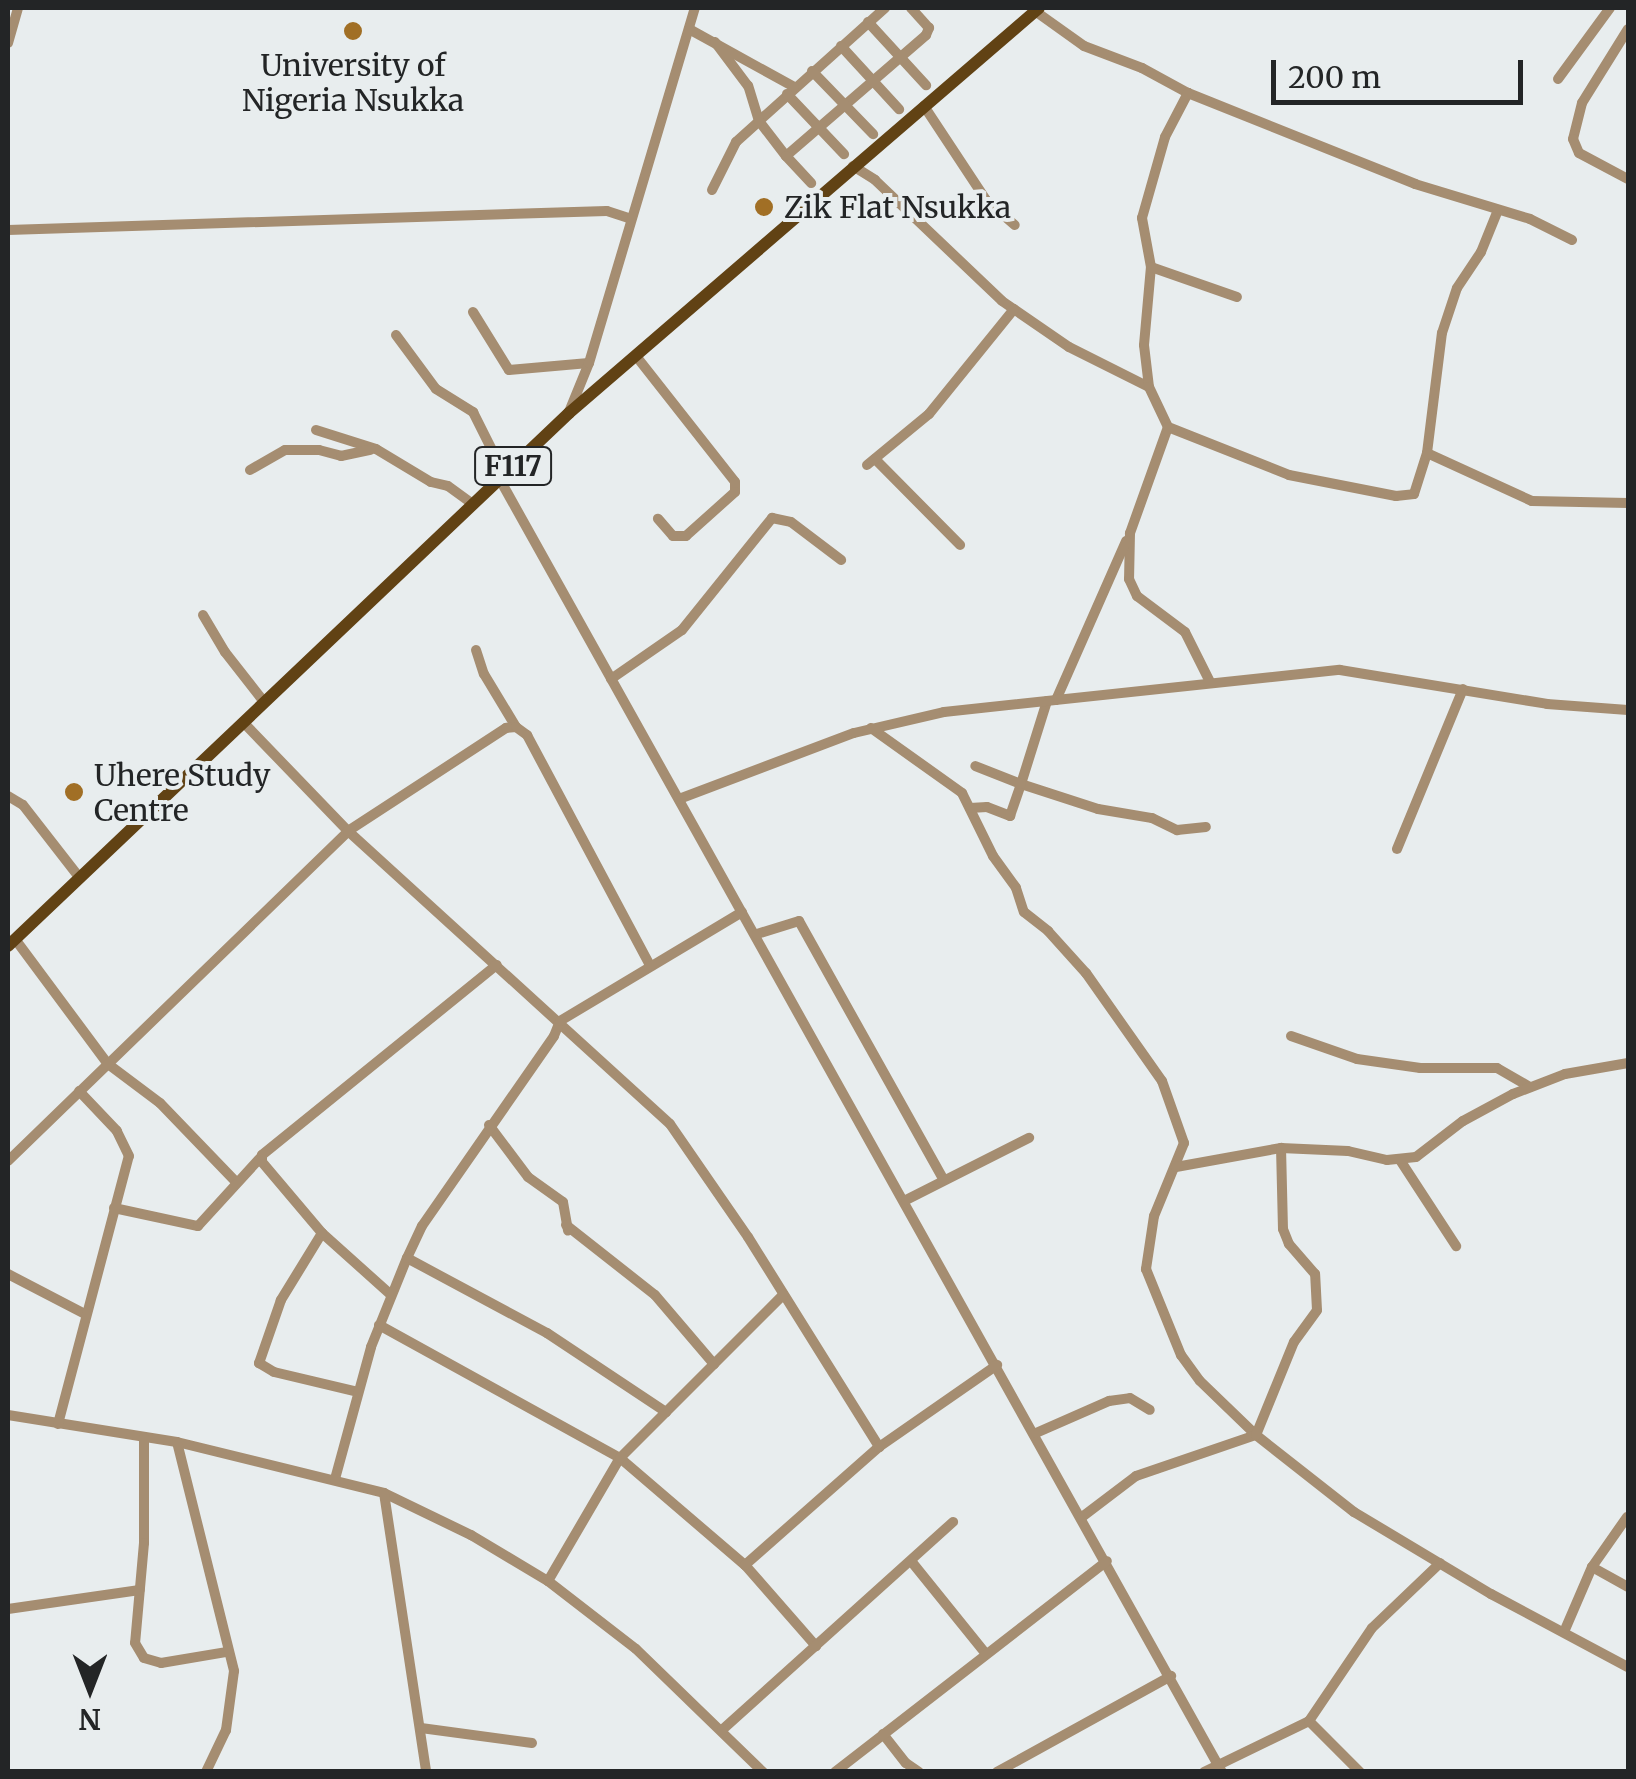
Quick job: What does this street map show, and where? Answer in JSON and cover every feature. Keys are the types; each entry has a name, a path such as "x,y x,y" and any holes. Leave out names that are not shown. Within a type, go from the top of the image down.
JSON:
{"main road":[{"name":"F117","path":"11,943 569,413 1037,9"}],"street":[{"path":"8,43 18,8"},
{"path":"569,413 589,363 695,8"},
{"path":"712,190 736,142 885,8"},
{"path":"786,156 929,32 911,8"},
{"path":"1558,79 1610,8"},
{"path":"1037,9 1084,46 1142,68 1188,93 1415,184 1498,210 1572,240"},
{"path":"868,22 926,85"},
{"path":"689,29 790,91 844,154"},
{"path":"1628,29 1582,103 1573,139 1578,154 1628,179"},
{"path":"715,42 748,86 759,121 811,183"},
{"path":"841,46 899,109"},
{"path":"812,71 873,134"},
{"path":"1188,93 1165,137 1146,191 1142,218 1151,267 1144,345 1149,387 1168,428 1290,475 1396,496 1414,494 1427,452 1442,334 1457,288 1481,252 1498,210"},
{"path":"924,106 986,200 1015,226"},
{"path":"854,166 875,180 1014,310 1069,347 1149,387"},
{"path":"8,230 607,211 631,219"},
{"path":"1151,267 1238,298"},
{"path":"960,545 871,462 929,414 1014,310"},
{"path":"473,312 509,370 589,363"},
{"path":"396,335 436,389 473,412 494,454 511,468"},
{"path":"636,356 735,482 735,492 686,536 673,536 658,519"},
{"path":"970,808 987,807 1010,816 1051,700 1130,534 1168,428"},
{"path":"316,430 376,450 431,482 448,486 473,504"},
{"path":"250,470 285,450 319,450 340,456 376,450"},
{"path":"1427,452 1532,501 1628,503"},
{"path":"499,478 906,1200 1220,1768"},
{"path":"611,678 682,630 772,518 791,522 841,560"},
{"path":"1130,534 1129,578 1138,596 1185,632 1210,682"},
{"path":"203,616 224,652 264,702"},
{"path":"476,650 484,674 516,727 527,735 557,787 650,965"},
{"path":"679,799 870,728 944,712 1210,682 1340,670 1547,704 1628,710"},
{"path":"1397,849 1463,688"},
{"path":"243,722 348,831 670,1124 879,1447"},
{"path":"8,1161 348,831 506,728 516,727"},
{"path":"870,728 962,793 1016,888 1024,912 1048,931 1086,974 1162,1081 1184,1143 1154,1216 1145,1254 1150,1283 1181,1355 1200,1381 1256,1436 1354,1512 1628,1667"},
{"path":"975,766 1098,810 1152,818 1177,830 1206,827"},
{"path":"8,796 23,805 79,878"},
{"path":"334,1479 379,1325 407,1258 489,1125 554,1036 560,1021 742,912"},
{"path":"757,934 799,922 944,1180"},
{"path":"11,943 108,1064 160,1103 236,1182"},
{"path":"114,1208 198,1226 261,1157 497,965"},
{"path":"1291,1036 1357,1059 1420,1068 1497,1068 1530,1087"},
{"path":"1176,1167 1281,1148 1400,1160 1416,1156 1463,1121 1530,1087 1566,1074 1628,1063"},
{"path":"58,1424 128,1166 128,1148 80,1091"},
{"path":"489,1125 528,1177 563,1202 568,1230 655,1294 714,1364"},
{"path":"906,1200 1029,1138"},
{"path":"1082,1516 1136,1476 1256,1436 1294,1342 1317,1310 1315,1274 1289,1244 1284,1228 1281,1148"},
{"path":"261,1157 322,1233 390,1294"},
{"path":"1400,1160 1456,1246"},
{"path":"322,1233 282,1300 259,1364 274,1372 358,1392"},
{"path":"407,1258 547,1333 666,1412"},
{"path":"8,1274 86,1314"},
{"path":"548,1581 620,1458 783,1294"},
{"path":"379,1325 620,1458 746,1565 816,1646"},
{"path":"746,1565 879,1447 997,1364"},
{"path":"1036,1433 1109,1401 1130,1398 1150,1410"},
{"path":"8,1414 178,1442 384,1493 471,1536 548,1581 636,1649 763,1772"},
{"path":"144,1437 140,1590 134,1643 144,1658 161,1663 228,1652"},
{"path":"178,1442 234,1671 232,1706 206,1772"},
{"path":"384,1493 426,1772"},
{"path":"1564,1632 1592,1567 1627,1516"},
{"path":"722,1730 954,1522"},
{"path":"835,1772 1106,1560"},
{"path":"910,1561 986,1654"},
{"path":"1204,1772 1220,1768 1310,1722 1372,1628 1440,1563"},
{"path":"1592,1567 1628,1587"},
{"path":"8,1609 140,1590"},
{"path":"997,1772 1171,1676"},
{"path":"1310,1722 1356,1770"},
{"path":"421,1728 532,1743"},
{"path":"883,1734 906,1763 919,1772"}],"place":[{"name":"University of Nigeria Nsukka","path":"353,31"},
{"name":"Zik Flat Nsukka","path":"764,207"},
{"name":"Uhere Study Centre","path":"74,792"}]}
